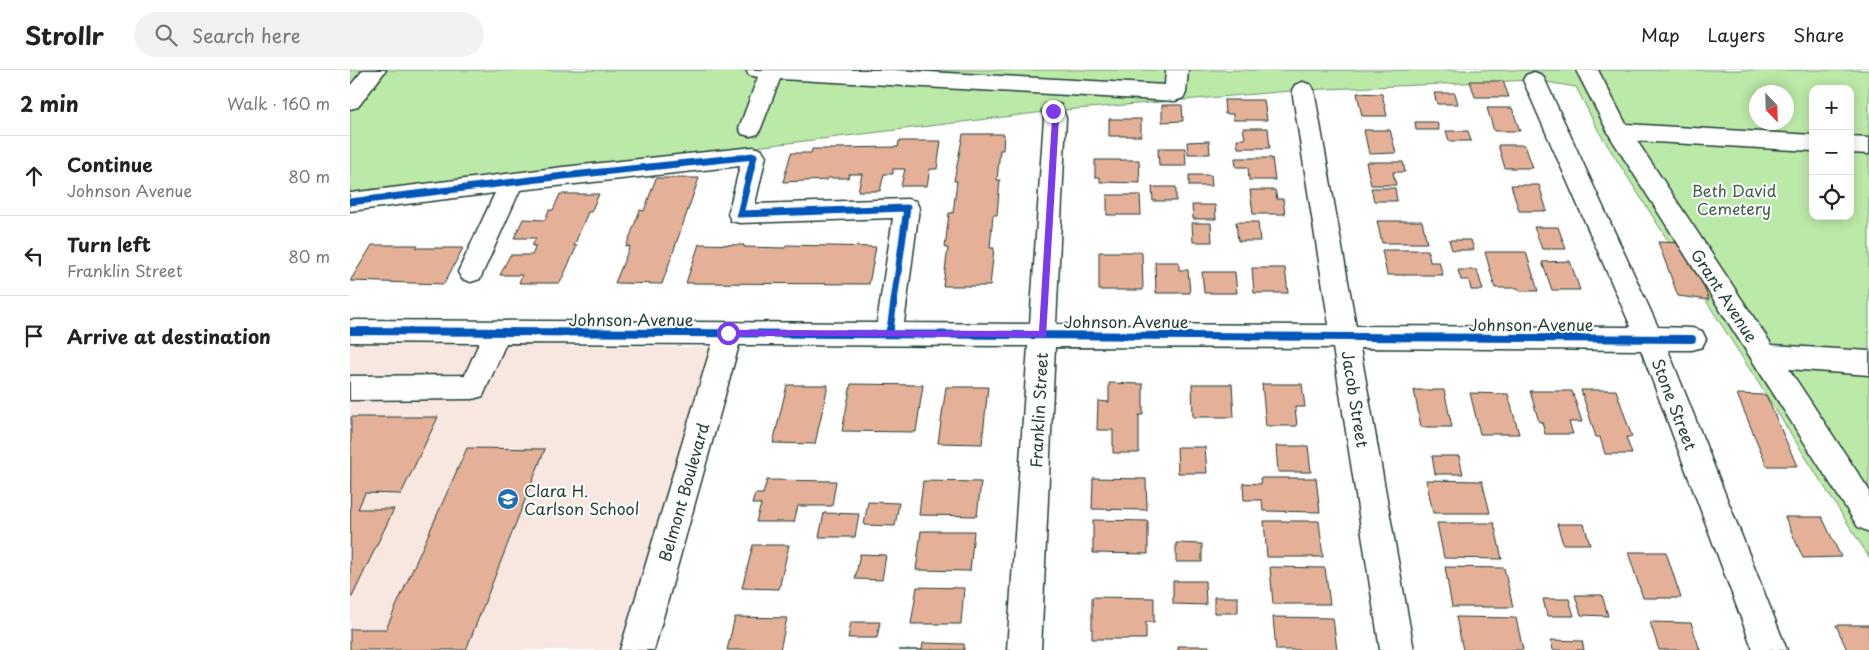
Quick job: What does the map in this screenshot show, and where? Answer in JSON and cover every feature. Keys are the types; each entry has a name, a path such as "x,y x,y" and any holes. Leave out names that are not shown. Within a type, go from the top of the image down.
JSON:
{"street":[{"path":"350,101 375,70"},
{"path":"750,128 767,70 1175,93 1177,70"},
{"name":"Grant Avenue","path":"1587,70 1619,132 1869,517"},
{"name":"Stone Street","path":"1534,80 1650,339 1770,650"},
{"name":"Jacob Street","path":"1302,90 1397,650"},
{"name":"Franklin Street","path":"1024,650 1055,118 1053,111"},
{"path":"1619,132 1809,143"},
{"path":"1854,145 1869,146"},
{"path":"350,202 512,182 754,156 740,214 907,208 889,334"},
{"path":"471,272 512,182"},
{"name":"Johnson Avenue","path":"350,331 1692,339"},
{"path":"350,388 472,387 498,332"},
{"name":"Belmont Boulevard","path":"637,650 728,333"},
{"path":"1764,356 1869,363"}],"shaded area":[{"name":"Clara H. Carlson School","path":"350,343 710,347 620,650 350,650"}],"green space":[{"name":"Beth David Cemetery","path":"350,70 1869,70 1869,557 1599,132 1576,87 1534,80 1303,90 1053,111 350,196"}],"building":[{"path":"1470,81 1503,81 1509,97 1475,97"},
{"path":"1357,93 1382,94 1387,116 1362,116"},
{"path":"1434,93 1455,93 1458,104 1437,104"},
{"path":"1224,100 1264,100 1267,120 1233,120 1233,114 1225,114"},
{"path":"1162,105 1182,105 1183,121 1162,122"},
{"path":"1487,108 1512,108 1520,131 1494,131"},
{"path":"1109,119 1141,119 1141,136 1109,136"},
{"path":"1415,122 1437,122 1439,130 1416,130"},
{"path":"1243,128 1268,128 1270,148 1238,148 1237,139 1245,139"},
{"path":"1364,130 1390,130 1396,153 1369,154"},
{"path":"1446,131 1468,131 1471,141 1449,141"},
{"path":"963,134 1004,134 1003,150 1000,150 997,180 1000,180 997,215 993,215 990,248 994,248 990,286 943,286 948,248 945,248 949,213 953,213 957,181 954,181"},
{"path":"899,141 941,141 937,169 930,169 927,186 901,186 905,169 893,169 893,174 884,174 880,191 858,191 862,174 849,174 848,178 783,182 791,153 811,153 812,149 898,147"},
{"path":"1209,141 1210,154 1188,154 1187,142"},
{"path":"1498,145 1525,145 1533,168 1505,168"},
{"path":"1158,148 1185,148 1186,166 1159,166"},
{"path":"1235,158 1272,158 1275,180 1249,180 1248,167 1236,167"},
{"path":"1095,160 1139,160 1140,183 1100,182 1100,177 1095,177"},
{"path":"1366,162 1403,162 1405,172 1393,172 1396,185 1371,185"},
{"path":"1189,175 1211,175 1212,186 1189,186"},
{"path":"656,178 699,178 662,284 615,283 630,246 626,247 640,210 644,211"},
{"path":"1511,185 1539,185 1547,211 1519,211"},
{"path":"1152,187 1176,187 1176,201 1153,201"},
{"path":"1371,188 1395,188 1397,201 1374,201"},
{"path":"1250,190 1275,190 1277,199 1283,199 1285,214 1253,214"},
{"path":"560,194 599,194 591,212 588,212 574,246 577,246 560,283 519,283 522,275 500,275 510,255 532,255 536,246 532,246 536,238 514,238 523,219 545,220 549,210 553,210"},
{"path":"1107,195 1140,195 1141,215 1107,215"},
{"path":"1192,205 1215,205 1216,219 1193,219"},
{"path":"1377,221 1422,221 1427,243 1382,243"},
{"path":"1236,222 1258,222 1260,241 1238,241"},
{"path":"1192,223 1211,223 1212,242 1193,242"},
{"path":"1534,227 1558,227 1566,249 1542,249"},
{"path":"1449,240 1471,240 1474,250 1452,250"},
{"path":"1658,242 1683,243 1692,267 1696,267 1709,300 1678,296"},
{"path":"699,244 785,248 786,245 876,247 869,284 686,283"},
{"path":"372,245 418,245 416,248 463,248 444,284 350,281"},
{"path":"1382,250 1428,250 1430,262 1439,262 1443,275 1387,275"},
{"path":"1099,252 1142,252 1143,290 1099,290"},
{"path":"1485,252 1526,252 1538,291 1520,291 1518,288 1495,288"},
{"path":"1570,261 1580,290 1552,290 1542,262"},
{"path":"1155,262 1179,262 1179,270 1188,270 1190,293 1156,293"},
{"path":"1252,268 1285,268 1288,293 1254,293"},
{"path":"1458,270 1477,270 1483,290 1471,290 1469,280 1461,280"},
{"path":"1202,272 1235,272 1237,293 1204,293"},
{"path":"1109,383 1143,384 1143,415 1139,415 1139,453 1113,453 1113,430 1097,430 1098,401 1109,402"},
{"path":"851,384 923,385 916,432 842,431"},
{"path":"1192,384 1232,384 1234,417 1193,417"},
{"path":"1262,384 1302,384 1305,407 1295,407 1297,426 1266,426"},
{"path":"787,385 828,385 815,444 773,443"},
{"path":"946,387 988,387 982,444 938,443"},
{"path":"1414,390 1444,390 1452,427 1421,427"},
{"path":"1581,390 1616,390 1632,437 1626,437 1632,454 1605,454 1600,437 1596,437"},
{"path":"1530,391 1572,391 1582,422 1569,422 1573,434 1545,434 1542,422 1539,422"},
{"path":"1470,393 1508,394 1519,434 1480,434"},
{"path":"1737,394 1766,395 1797,466 1767,466"},
{"path":"351,417 438,417 401,494 365,493 358,509 394,509 352,597 350,597"},
{"path":"1276,446 1308,446 1311,472 1278,472"},
{"path":"1177,447 1205,447 1207,473 1178,473"},
{"path":"467,448 545,449 466,650 350,650 350,629 386,629"},
{"path":"1432,456 1459,456 1463,474 1435,474"},
{"path":"1093,478 1146,479 1147,510 1092,509"},
{"path":"1260,478 1316,478 1320,512 1263,511 1262,500 1244,500 1243,483 1261,484"},
{"path":"767,480 836,481 832,506 798,506 794,522 756,522 761,504 752,504 755,494 763,494"},
{"path":"1426,480 1482,481 1490,513 1433,513"},
{"path":"923,481 981,482 977,516 919,515"},
{"path":"868,502 899,503 895,526 864,525"},
{"path":"824,513 859,514 855,537 819,537"},
{"path":"1785,517 1822,517 1841,557 1803,558"},
{"path":"1093,520 1148,521 1148,554 1093,553"},
{"path":"1264,521 1319,521 1323,557 1267,557"},
{"path":"1437,523 1494,523 1502,559 1444,558"},
{"path":"1557,524 1584,524 1590,544 1563,544"},
{"path":"921,531 974,531 970,571 916,570"},
{"path":"1176,543 1202,544 1202,562 1176,562"},
{"path":"753,545 789,545 779,589 742,588"},
{"path":"1628,552 1666,552 1681,598 1643,598"},
{"path":"860,554 886,555 882,580 855,579"},
{"path":"1270,567 1325,568 1330,604 1273,604"},
{"path":"1445,567 1504,568 1513,607 1452,607"},
{"path":"1173,581 1205,581 1206,605 1173,604"},
{"path":"917,587 964,588 961,624 911,624"},
{"path":"1575,595 1602,595 1608,616 1581,615"},
{"path":"1092,597 1154,598 1154,622 1146,622 1146,639 1092,639"},
{"path":"1214,597 1238,597 1238,613 1214,613"},
{"path":"1543,599 1569,599 1574,616 1547,616"},
{"path":"735,617 787,618 780,650 727,650"},
{"path":"1273,617 1333,618 1337,650 1276,650"},
{"path":"1456,617 1516,618 1523,650 1463,650"},
{"path":"851,622 880,622 877,638 848,638"},
{"path":"1650,622 1691,623 1700,650 1659,650"},
{"path":"1836,625 1869,625 1869,650 1847,650"},
{"path":"1551,640 1582,641 1584,650 1553,650"},
{"path":"923,643 964,644 964,650 922,650"},
{"path":"1178,646 1209,646 1209,650 1178,650"}],"cycle path":[{"path":"350,202 563,176 754,156 740,214 907,208 889,334"},
{"path":"350,331 1692,339"}],"place":[{"name":"Clara H. Carlson School","path":"508,499"}],"route":[{"path":"728,333 1043,334 1055,118 1053,111"}]}
